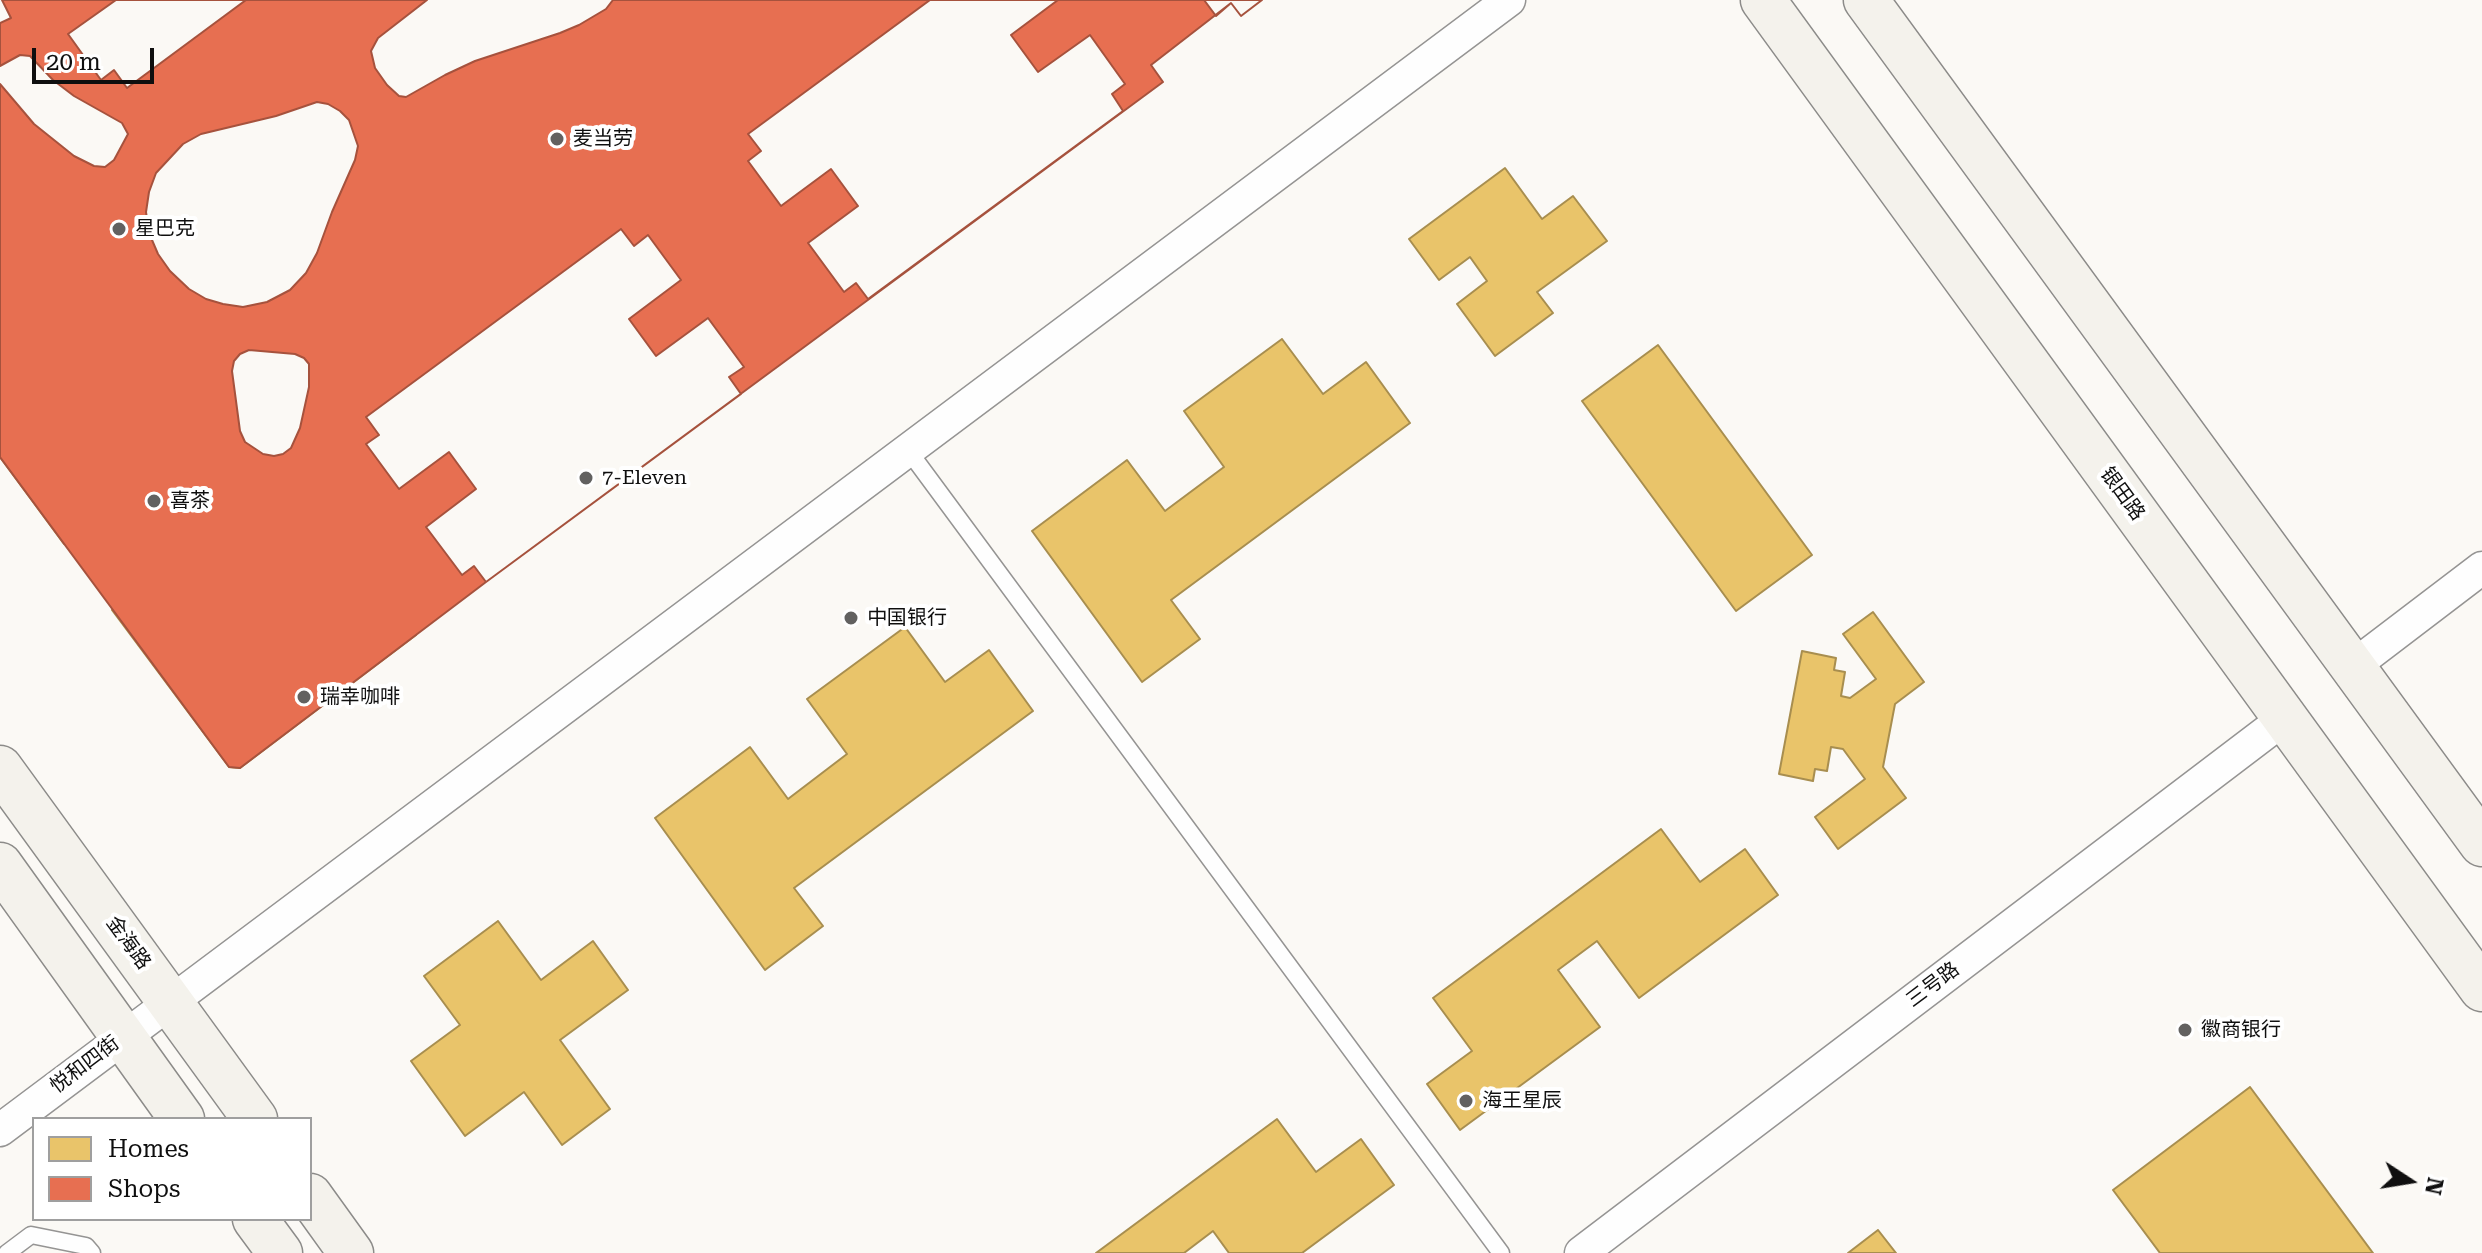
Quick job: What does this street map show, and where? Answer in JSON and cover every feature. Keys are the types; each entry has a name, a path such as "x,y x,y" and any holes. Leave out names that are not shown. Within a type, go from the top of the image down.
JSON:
{"street":[{"name":"悦和四街","path":"0,1130 1509,0"},
{"name":"银田路","path":"1763,0 2482,989"},
{"path":"1866,0 2482,844"},
{"path":"2352,667 2482,568"},
{"name":"三号路","path":"1581,1253 2285,718"},
{"name":"金海路","path":"0,768 254,1117"},
{"path":"0,865 181,1117"},
{"path":"312,1199 351,1253"},
{"path":"256,1221 280,1253"}],"lane":[{"path":"908,450 1501,1253"},
{"path":"7,1253 31,1235 86,1246 92,1253"}],"building: Homes":[{"path":"0,113 47,177 0,212"},
{"path":"1505,168 1542,219 1573,196 1607,241 1537,292 1553,313 1495,356 1457,304 1487,281 1470,257 1439,280 1409,239"},
{"path":"96,246 227,424 64,544 0,457 0,318"},
{"path":"1282,339 1323,394 1366,362 1410,423 1171,600 1200,639 1142,682 1032,531 1127,460 1165,511 1224,467 1184,411"},
{"path":"1658,345 1812,555 1736,611 1582,401"},
{"path":"295,472 416,635 240,768 229,767 112,610"},
{"path":"1873,612 1924,682 1895,704 1883,767 1906,798 1838,849 1815,817 1865,779 1843,749 1831,747 1827,771 1815,769 1813,781 1779,774 1802,651 1836,658 1834,670 1845,672 1841,696 1850,698 1876,679 1843,634"},
{"path":"905,627 945,682 989,650 1033,711 794,888 823,926 765,970 655,818 750,747 788,799 847,754 807,699"},
{"path":"1661,829 1700,882 1745,849 1778,895 1639,998 1597,941 1558,970 1600,1027 1460,1130 1427,1084 1472,1051 1433,998"},
{"path":"498,921 541,980 593,941 628,990 560,1040 610,1109 562,1145 524,1092 465,1136 411,1061 460,1025 424,976"},
{"path":"2250,1087 2373,1253 2160,1253 2113,1190"},
{"path":"1277,1119 1316,1172 1361,1139 1394,1185 1302,1253 1229,1253 1213,1231 1184,1253 1096,1253"},
{"path":"1878,1230 1896,1253 1848,1253"}],"building: Shops":[{"path":"2,0 427,0 378,38 371,51 375,68 387,85 399,96 406,97 475,61 579,25 606,9 613,0 1262,0 1241,16 1231,3 1151,65 1163,82 486,582 240,768 229,767 0,457 0,84 34,124 74,156 94,166 105,167 114,160 128,134 122,123 74,96 30,56 20,55 0,66 0,23 11,18","holes":["317,102 328,104 349,120 358,146 317,253 306,273 290,290 267,302 243,307 206,299 189,289 170,271 149,233 146,212 156,173 183,144 201,134 276,116","249,350 295,354 309,364 309,387 300,428 291,448 283,454 263,454 245,442 240,431 232,371 234,361"]},
{"path":"116,0 246,0 127,88 114,70 101,80 68,34"},
{"path":"930,0 1058,0 1011,35 1038,72 1090,35 1125,84 1112,94 1123,111 868,299 856,283 844,292 808,243 858,206 831,169 781,206 748,161 761,151 748,134"},
{"path":"1204,0 1262,0 1241,16 1231,3 1216,16"},
{"path":"621,229 634,246 648,235 681,280 629,319 656,356 708,318 744,367 729,377 741,394 486,582 474,566 462,575 426,527 476,489 449,452 399,489 366,444 379,435 366,417"}],"place":[{"name":"麦当劳","path":"557,139"},
{"name":"星巴克","path":"119,229"},
{"name":"7-Eleven","path":"586,478"},
{"name":"喜茶","path":"154,501"},
{"name":"中国银行","path":"851,618"},
{"name":"瑞幸咖啡","path":"304,697"},
{"name":"徽商银行","path":"2185,1030"},
{"name":"海王星辰","path":"1466,1101"}]}
